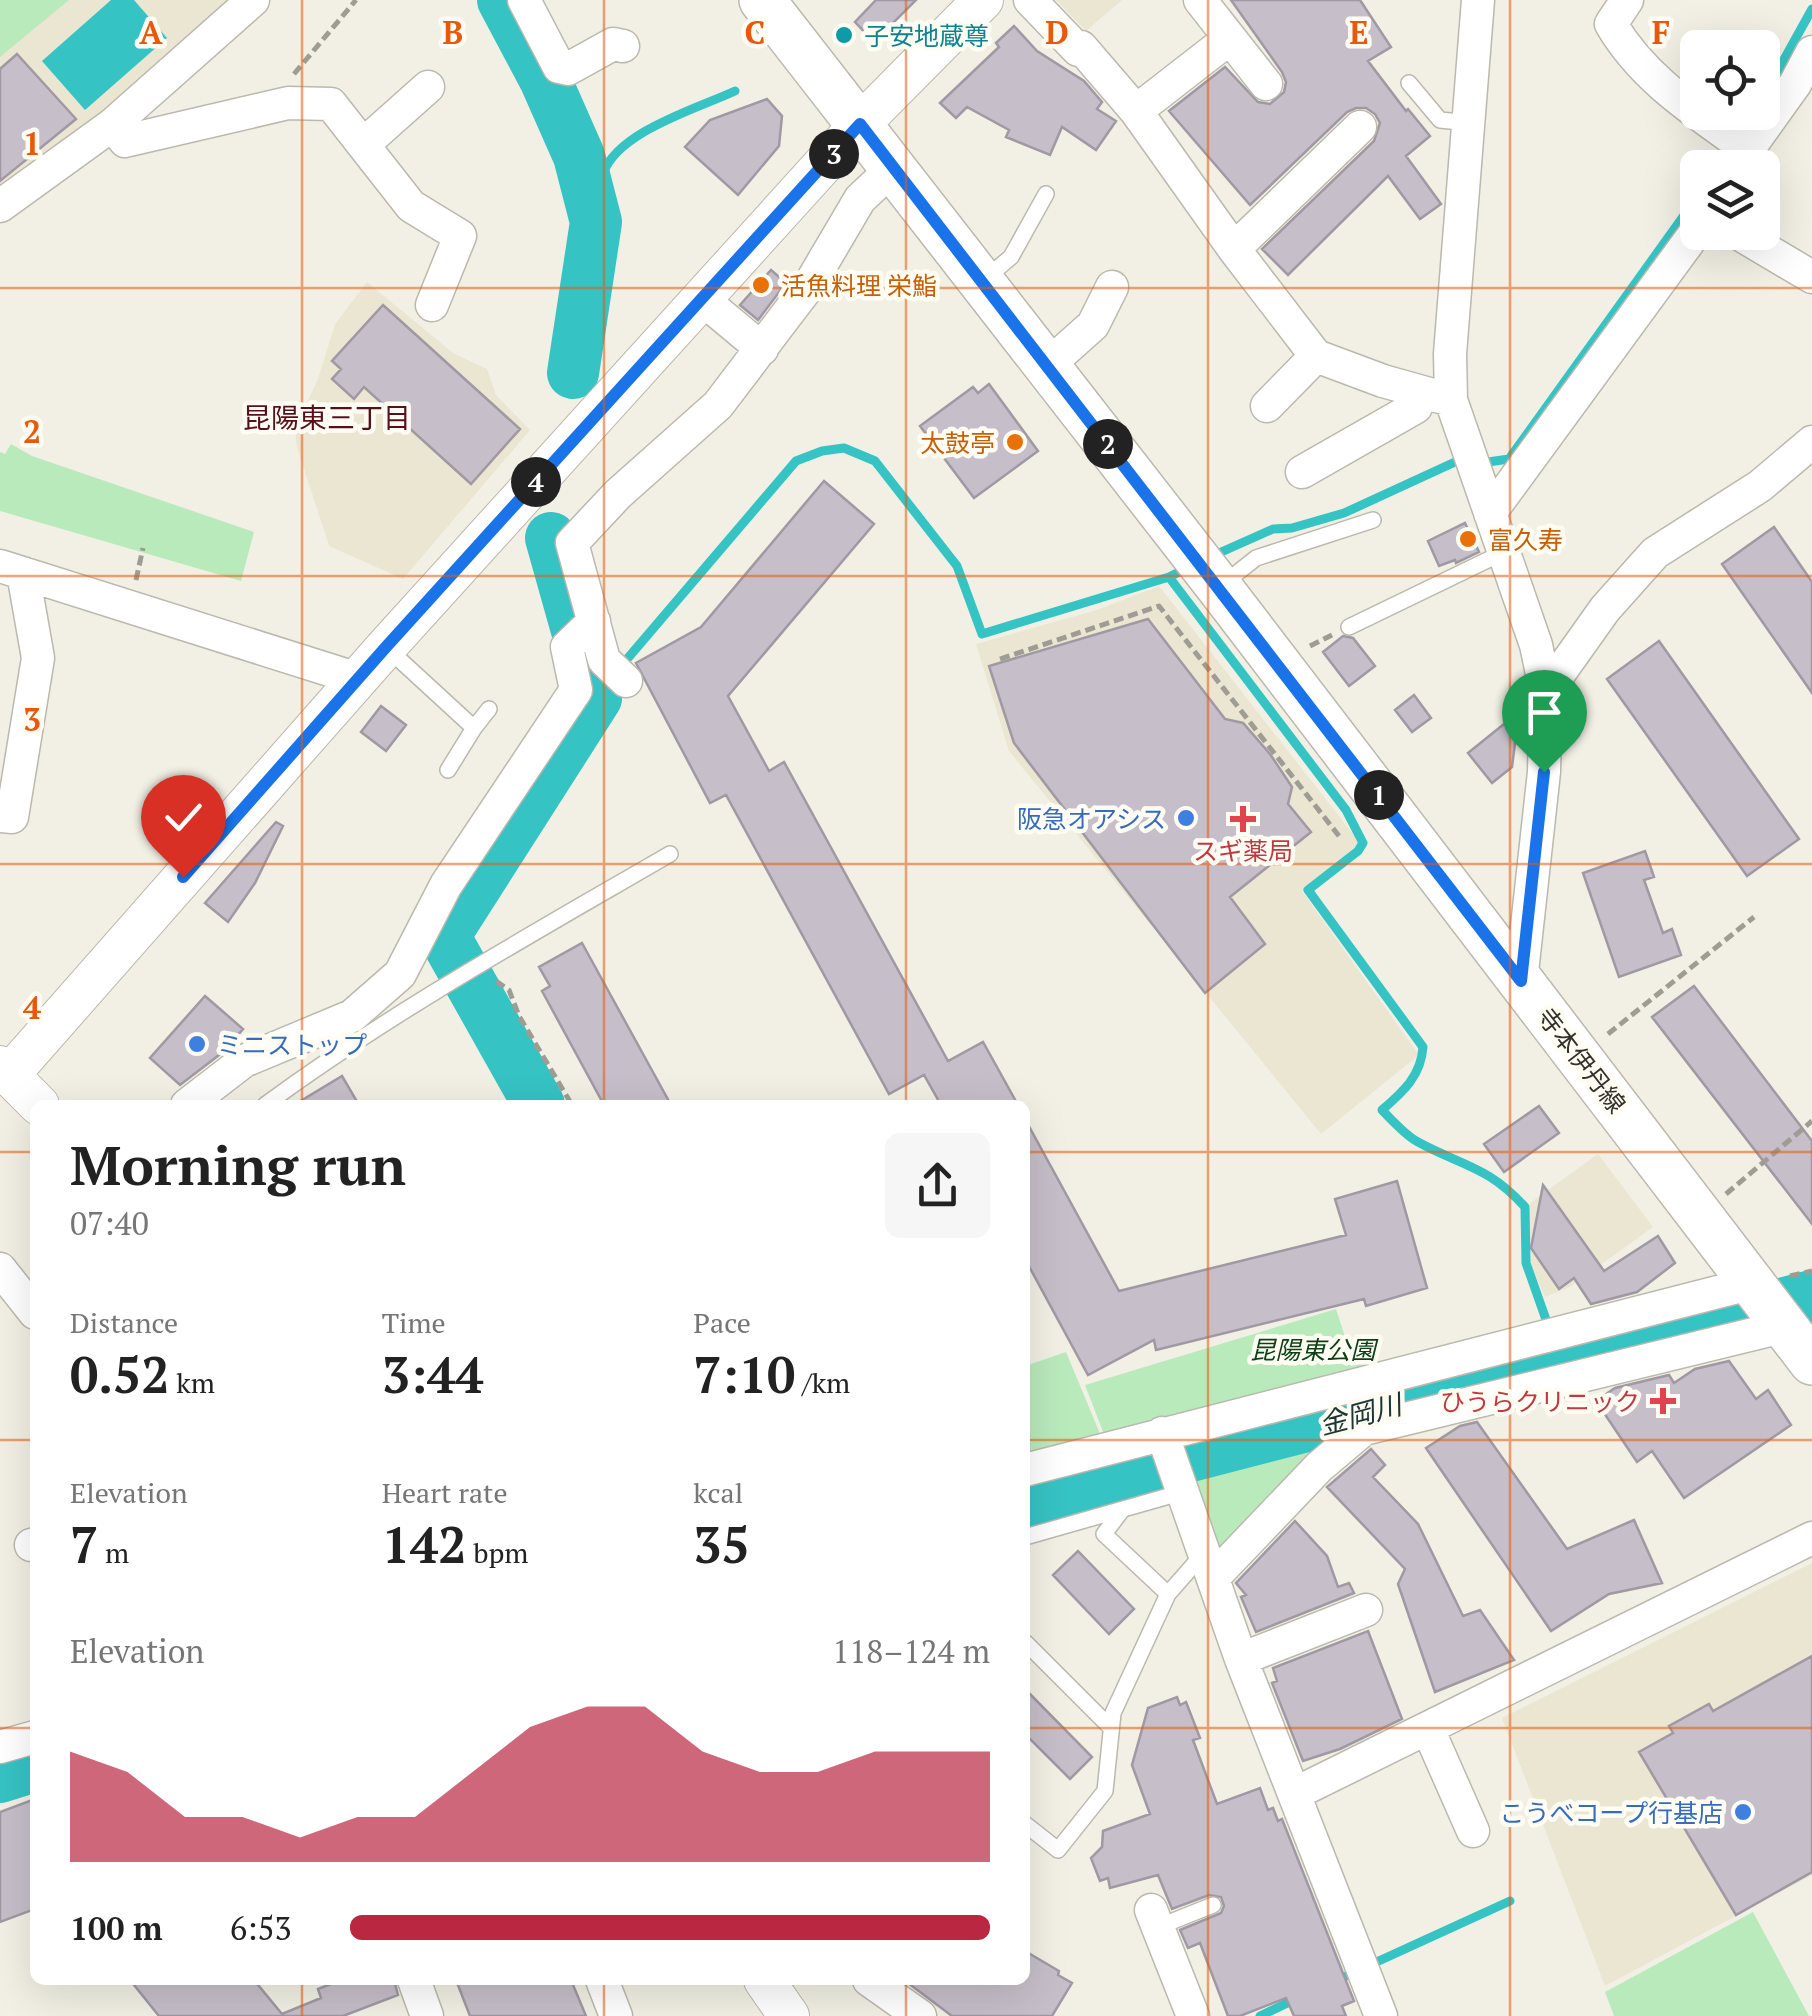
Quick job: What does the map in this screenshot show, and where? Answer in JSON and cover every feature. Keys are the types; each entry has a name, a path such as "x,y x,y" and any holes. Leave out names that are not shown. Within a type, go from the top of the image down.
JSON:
{"main road":[{"name":"寺本伊丹線","path":"762,0 1219,587 1812,1362"}],"street":[{"path":"0,206 112,125 253,0"},
{"path":"524,0 559,67 568,69 610,54"},
{"path":"34,1100 4,1071 860,124 983,0"},
{"path":"1030,0 1078,50 1081,48 1136,112 1316,356 1436,396 1490,513 1536,645 1546,692 1544,772 1521,981"},
{"path":"1200,0 1266,84"},
{"path":"1302,472 1436,396 1450,354 1478,0"},
{"path":"1627,0 1610,24 1620,40 1658,84 1732,150"},
{"path":"1136,112 1230,38"},
{"path":"1748,150 1803,89 1812,52"},
{"path":"364,144 428,87"},
{"path":"112,125 125,141 251,118 288,103 330,104 411,206 460,236 440,300"},
{"path":"1234,249 1360,127"},
{"path":"626,681 604,660 572,543 618,494 718,405 810,284 860,199 893,168"},
{"path":"1490,513 1683,250"},
{"path":"1766,250 1812,277"},
{"path":"1048,366 1094,325 1112,287"},
{"path":"702,299 762,348"},
{"path":"1267,406 1316,356"},
{"path":"1546,692 1605,609 1656,553 1760,486 1812,442"},
{"path":"12,569 358,679"},
{"path":"0,816 12,817 38,658 12,569"},
{"path":"193,1100 244,1061 352,1016 400,974 446,885 576,690 567,647 594,621"},
{"path":"0,1269 30,1307"},
{"path":"1030,1469 1350,1386 1771,1305"},
{"path":"1208,1566 1364,1428 1771,1305"},
{"path":"1350,1386 1364,1428"},
{"path":"1162,1433 1241,1659 1381,2016"},
{"path":"1296,1793 1812,1538"},
{"path":"1241,1659 1366,1610"},
{"path":"1428,1729 1473,1831"},
{"path":"0,1747 30,1738"},
{"path":"1155,1918 1193,2016"},
{"path":"416,1985 427,2016"},
{"path":"604,1985 616,2016"},
{"path":"767,1985 789,2016"},
{"path":"881,1985 920,2016"}],"lane":[{"path":"1409,84 1440,120 1470,123"},
{"path":"982,282 1012,257 1046,194"},
{"path":"1219,587 1256,558 1373,520"},
{"path":"1348,627 1502,552"},
{"path":"386,647 474,728"},
{"path":"448,770 489,708"},
{"path":"273,1100 476,968 670,854"},
{"path":"1030,1536 1183,1492"},
{"path":"1122,1510 1104,1534 1168,1594"},
{"path":"1030,1828 1058,1850 1105,1791 1113,1713 1168,1594 1208,1566"},
{"path":"1030,1647 1111,1728"},
{"path":"1155,1918 1213,1904"}],"path":[{"path":"251,118 326,40 356,0"},
{"path":"1000,660 1159,606 1339,836"},
{"path":"1580,1057 1754,917"},
{"path":"476,968 509,990 519,1016 569,1100"},
{"path":"1701,1215 1812,1122"}],"shaded area":[{"path":"0,0 232,0 93,124 0,193"},
{"path":"1056,0 1122,0 1086,31"},
{"path":"367,282 453,353 487,369 496,395 530,430 403,579 329,546 297,447 295,428 318,379 335,324"},
{"path":"1159,586 1360,843 1302,891 1419,1055 1321,1134 1009,751 976,644 1097,610"},
{"path":"1598,1154 1653,1227 1570,1287 1545,1297 1529,1261 1530,1203"},
{"path":"1812,1563 1812,1875 1605,1986 1502,1718"}],"green space":[{"path":"0,0 69,0 0,57"},
{"path":"11,444 32,456 254,532 241,581 0,511 0,452 5,454"},
{"name":"昆陽東公園","path":"1336,1309 1346,1340 1369,1346 1376,1366 1105,1437 1085,1385"},
{"path":"1066,1352 1101,1436 1030,1454 1030,1364"},
{"path":"1338,1438 1219,1567 1186,1479"},
{"path":"1753,1912 1809,2016 1614,2016 1605,1992"}],"water":[{"path":"111,0 134,0 167,38 85,110 42,61"}],"building":[{"path":"876,0 916,0 874,42 855,22"},
{"path":"1231,0 1360,0 1391,47 1368,61 1430,136 1406,156 1441,204 1420,219 1388,176 1288,275 1262,249 1374,141 1380,123 1366,108 1347,112 1250,205 1169,111 1225,67 1258,102 1270,104 1284,92 1282,72"},
{"path":"1014,26 1037,51 1084,81 1102,102 1097,109 1116,121 1096,150 1062,127 1050,155 1006,137 1009,130 967,107 956,118 940,103 999,47 996,43"},
{"path":"17,54 76,119 0,181 0,69"},
{"path":"767,99 782,116 779,146 738,195 685,147 710,120"},
{"path":"771,270 786,283 758,320 740,305"},
{"path":"383,305 520,429 471,484 364,387 354,399 332,379 341,369 332,361"},
{"path":"989,384 1038,451 974,498 920,426 973,387 978,393"},
{"path":"824,481 874,524 728,696 769,771 784,762 948,1061 983,1042 1015,1100 938,1100 924,1075 889,1094 726,795 710,803 636,663 701,627"},
{"path":"1465,523 1479,552 1439,566 1428,541"},
{"path":"1774,527 1812,582 1812,693 1722,564"},
{"name":"阪急オアシス","path":"1148,619 1225,719 1243,723 1270,754 1292,787 1288,804 1311,832 1230,897 1265,944 1205,993 1014,743 989,666"},
{"path":"1343,636 1353,638 1375,666 1349,686 1323,652"},
{"path":"1659,641 1799,839 1747,876 1607,679"},
{"path":"1414,695 1431,718 1412,732 1395,710"},
{"path":"381,706 406,725 386,751 361,732"},
{"path":"1519,712 1512,767 1492,783 1468,753"},
{"path":"276,822 283,826 255,883 228,922 205,903"},
{"path":"1645,851 1654,877 1644,880 1663,933 1672,929 1681,955 1619,977 1583,873"},
{"path":"582,943 668,1100 601,1100 542,991 550,986 539,967"},
{"path":"1694,986 1812,1141 1812,1224 1652,1017"},
{"name":"ミニストップ","path":"205,996 243,1029 223,1052 180,1085 150,1058"},
{"path":"342,1076 356,1100 302,1100"},
{"path":"1539,1106 1559,1133 1504,1172 1484,1144"},
{"path":"1030,1128 1119,1291 1346,1235 1335,1199 1397,1181 1427,1288 1366,1306 1364,1299 1156,1350 1154,1340 1088,1375 1030,1268"},
{"path":"1543,1185 1604,1271 1658,1236 1675,1263 1637,1292 1591,1304 1574,1278 1559,1289 1531,1248"},
{"path":"1729,1361 1756,1399 1768,1390 1791,1425 1684,1498 1652,1451 1637,1462 1596,1401 1615,1388 1669,1375 1674,1383 1695,1369"},
{"path":"1477,1422 1567,1549 1634,1520 1662,1583 1609,1594 1551,1631 1426,1448 1460,1426"},
{"path":"1371,1449 1385,1465 1373,1477 1418,1524 1463,1616 1480,1610 1514,1660 1435,1692 1398,1584 1405,1569 1327,1487"},
{"path":"1295,1521 1327,1556 1338,1587 1349,1583 1354,1593 1256,1632 1241,1597 1246,1595 1236,1583"},
{"path":"1078,1551 1134,1609 1109,1634 1053,1575"},
{"path":"1368,1631 1402,1719 1340,1749 1303,1761 1272,1683 1277,1681 1273,1668"},
{"name":"こうべコープ行基店","path":"1812,1656 1812,1872 1736,1915 1639,1752 1673,1733 1669,1726 1709,1704 1713,1711"},
{"path":"1030,1694 1092,1757 1070,1779 1030,1739"},
{"path":"1177,1697 1180,1705 1186,1702 1200,1738 1193,1740 1217,1804 1260,1788 1268,1810 1273,1808 1278,1821 1282,1819 1354,2001 1342,2006 1346,2016 1294,2016 1286,1998 1240,2016 1228,2016 1200,1943 1188,1948 1180,1930 1221,1913 1221,1897 1209,1895 1172,1909 1158,1875 1110,1888 1108,1878 1100,1881 1091,1858 1102,1847 1103,1831 1150,1814 1132,1765 1148,1708"},
{"path":"30,1801 30,1911 0,1922 0,1812"},
{"path":"1030,1954 1072,1983 1052,2016 952,2016 911,1985 1030,1985"},
{"path":"134,1985 258,1985 282,2014 321,1998 318,1989 328,1985 395,1985 398,1995 343,2016 159,2016"},
{"path":"458,1985 573,1985 586,2016 470,2016"}],"waterway":[{"path":"503,0 545,79 579,156 596,222 573,373"},
{"path":"1780,67 1812,9"},
{"path":"596,222 603,174 624,146 660,123 735,91"},
{"path":"1481,463 1509,459 1680,221"},
{"path":"622,665 796,461 822,451 844,448 875,461 957,566 982,634 1169,577 1187,568"},
{"path":"1210,557 1273,529 1292,528 1344,513 1455,462 1465,462"},
{"path":"536,1100 444,936 596,698 551,538"},
{"path":"1169,577 1346,810 1363,843 1308,890 1423,1047 1415,1075 1382,1110 1413,1139 1486,1175 1525,1207 1526,1263 1561,1362"},
{"path":"596,698 603,697 614,679"},
{"name":"金岡川","path":"1030,1501 1812,1296"},
{"path":"0,1777 30,1768"},
{"path":"1335,1981 1510,1901"},
{"path":"1260,2016 1298,1998"}],"place":[{"name":"子安地蔵尊","path":"844,35"},
{"name":"活魚料理 栄鮨","path":"761,285"},
{"name":"太鼓亭","path":"1015,442"},
{"name":"富久寿","path":"1468,539"},
{"name":"阪急オアシス","path":"1186,818"},
{"name":"スギ薬局","path":"1243,819"},
{"name":"ミニストップ","path":"197,1044"},
{"name":"ひうらクリニック","path":"1663,1401"},
{"name":"こうべコープ行基店","path":"1743,1812"}],"district":[{"name":"昆陽東三丁目","path":"327,417"}],"route":[{"path":"183,877 860,124 1521,981 1544,772"}]}
